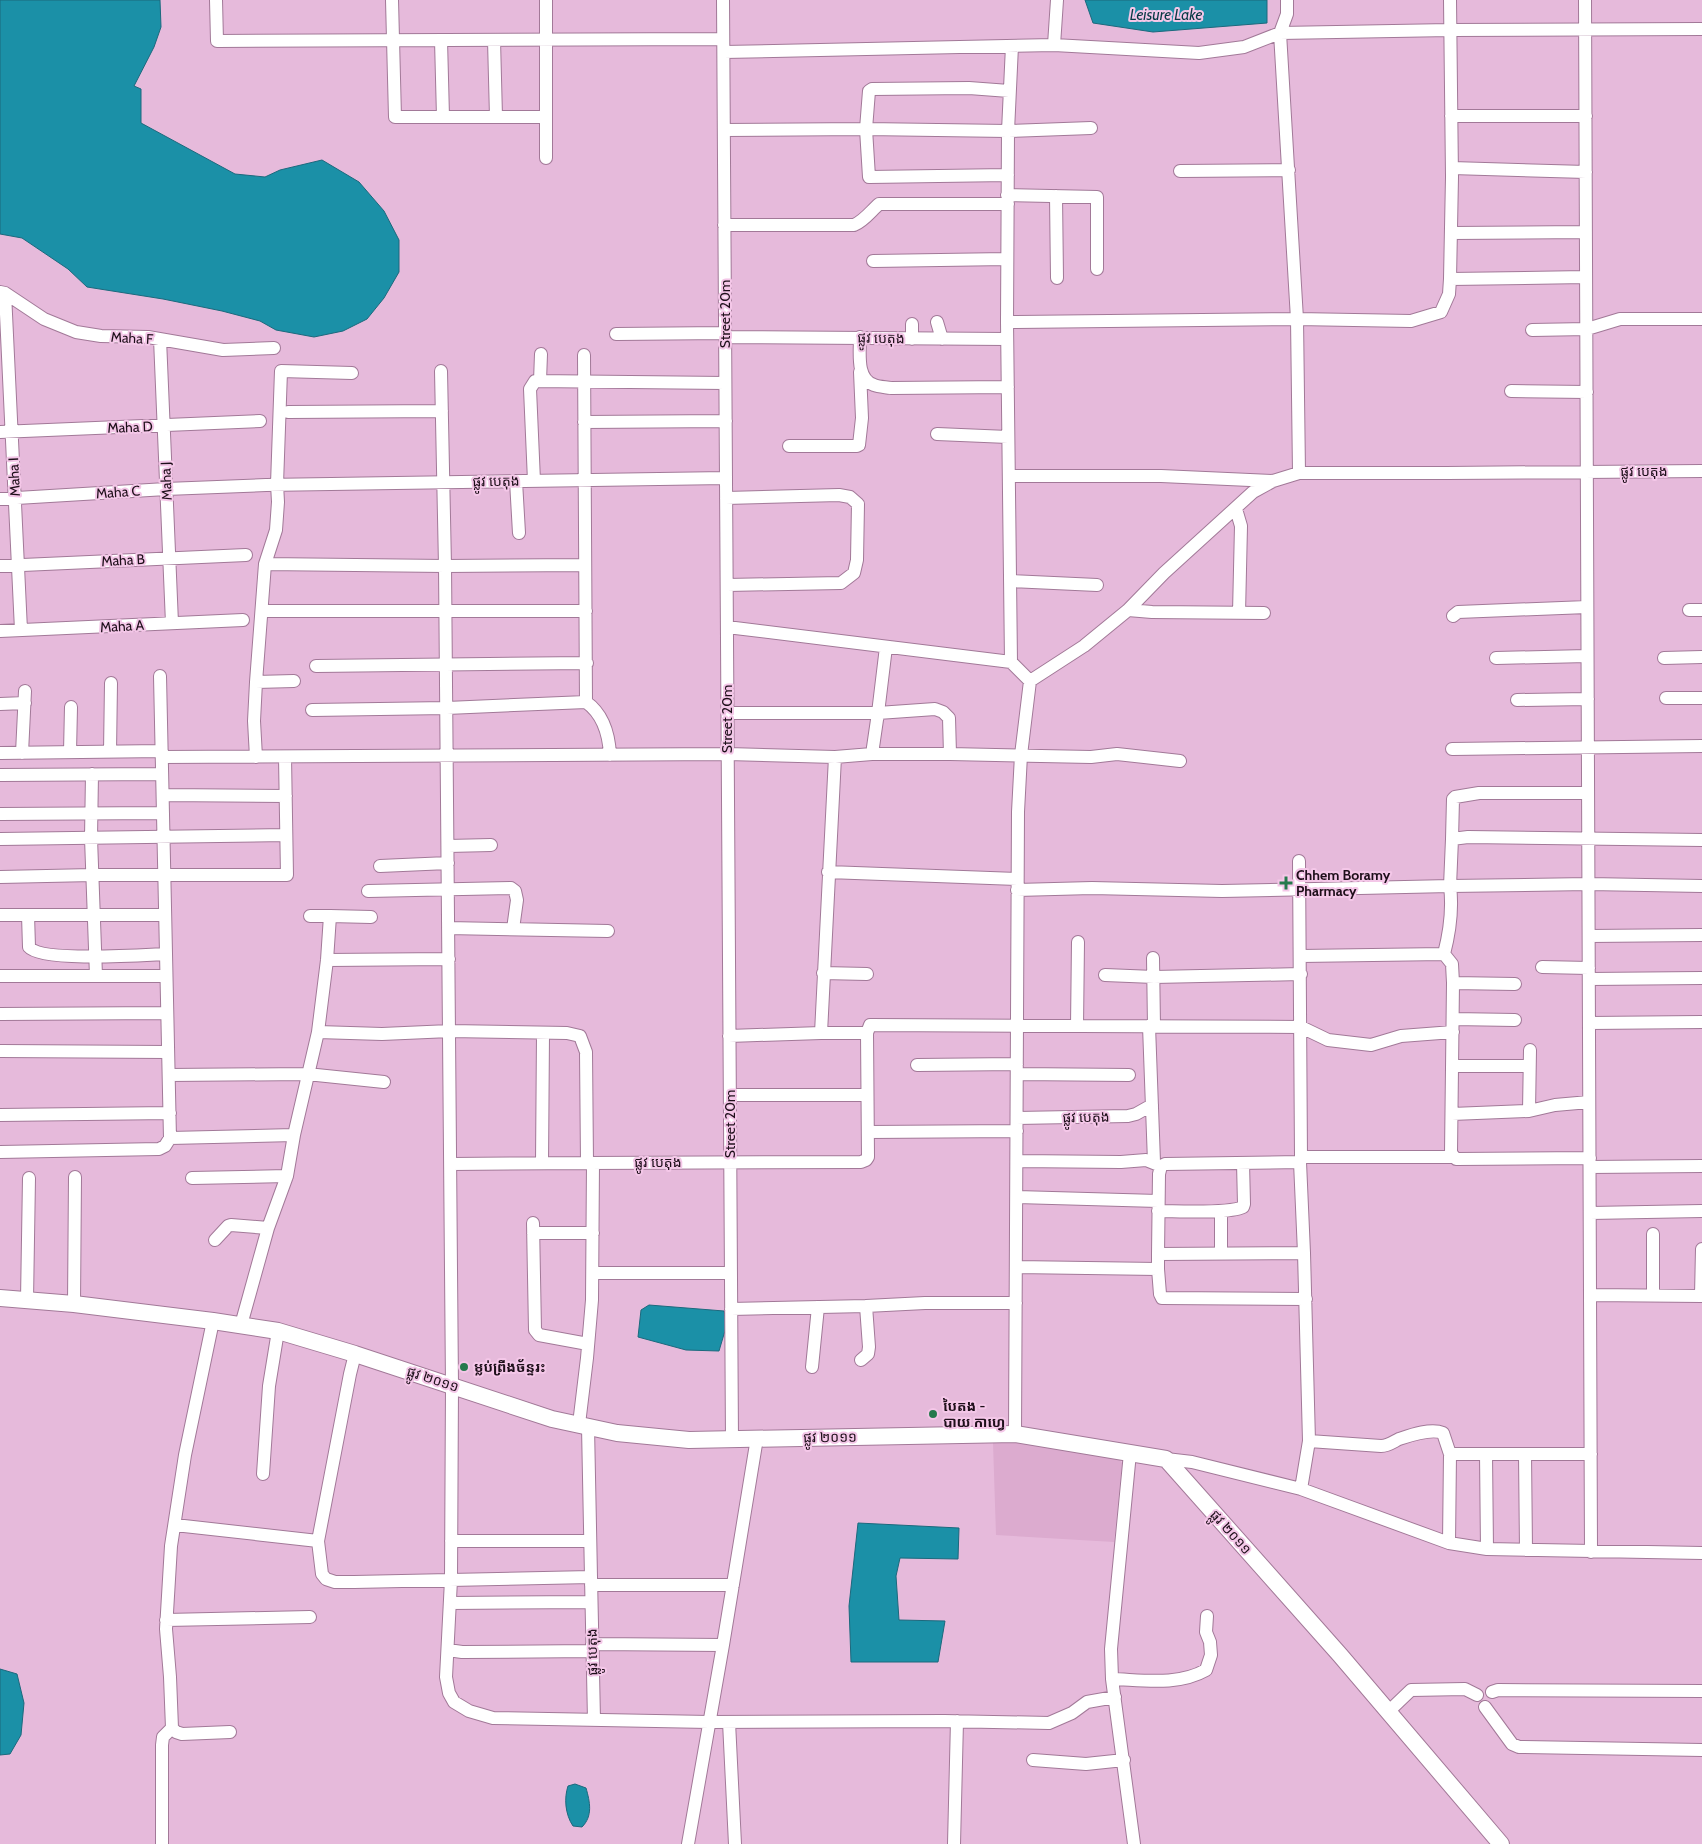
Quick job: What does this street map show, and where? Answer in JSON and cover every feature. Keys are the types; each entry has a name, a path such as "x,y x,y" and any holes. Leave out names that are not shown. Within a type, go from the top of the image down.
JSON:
{"main road":[{"name":"ផ្លូវ ២០១១","path":"0,1298 74,1304 241,1324 278,1331 355,1354 552,1419 617,1433 689,1440 1015,1434 1166,1459 1340,1655 1501,1844"}],"street":[{"path":"216,0 217,41 546,40 723,45 1054,45 1199,53 1244,47 1280,32 1702,29"},
{"path":"392,0 395,117 546,117"},
{"path":"546,0 546,158"},
{"name":"Street 20m","path":"723,0 732,1439"},
{"path":"1054,45 1057,0"},
{"path":"1287,0 1287,14 1280,32 1297,320 1299,473"},
{"path":"1007,322 1417,320 1441,312 1449,294 1450,279 1452,168 1450,0"},
{"path":"1585,0 1591,1552"},
{"path":"441,40 443,117"},
{"path":"494,40 496,117"},
{"path":"1011,662 1007,322 1008,131 1012,46"},
{"path":"1008,175 870,177 866,130 869,92 872,88 969,88 1009,91"},
{"path":"1451,116 1586,116"},
{"path":"724,130 1008,131 1091,128"},
{"path":"1452,168 1586,172"},
{"path":"1180,171 1289,170"},
{"path":"724,225 854,225 861,222 879,204 1056,196 1097,196 1097,269"},
{"path":"1056,196 1057,278"},
{"path":"1451,233 1586,232"},
{"path":"873,261 1008,259"},
{"path":"1450,279 1586,277"},
{"name":"Maha F","path":"3,292 44,319 76,332 101,336 148,337 223,350 274,348"},
{"name":"Maha I","path":"3,292 6,432 15,498 21,630"},
{"path":"1532,330 1586,329 1620,319 1702,319"},
{"path":"937,322 942,339"},
{"path":"912,324 912,339"},
{"name":"ផ្លូវ បេតុង","path":"616,334 1007,339"},
{"path":"788,446 859,445 862,418 860,337"},
{"name":"Maha J","path":"160,339 172,623"},
{"path":"540,381 541,354"},
{"path":"584,355 586,702"},
{"path":"860,369 865,380 874,385 891,388 1008,387"},
{"path":"441,371 446,566 450,1031 451,1580 446,1677 449,1693 454,1702 469,1711 493,1718 709,1722 957,1721 1049,1723 1072,1713 1087,1702 1115,1698"},
{"path":"256,757 254,721 265,564 276,530 278,502 271,484 281,372 352,373"},
{"path":"534,481 530,389 535,381 725,383"},
{"path":"1511,391 1587,392"},
{"path":"288,412 442,412"},
{"name":"Maha D","path":"6,432 260,421"},
{"path":"584,422 726,422"},
{"path":"937,434 1008,437"},
{"name":"ផ្លូវ បេតុង","path":"1273,481 1299,473 1702,471"},
{"path":"1009,476 1162,476 1273,481"},
{"name":"ផ្លូវ បេតុង","path":"271,484 726,478"},
{"path":"516,481 519,534"},
{"path":"1030,681 1084,646 1128,610 1164,573 1253,492 1273,481"},
{"name":"Maha C","path":"0,499 166,488 271,484"},
{"path":"726,498 839,495 850,497 858,504 857,560 854,574 841,582 727,585"},
{"path":"1236,509 1241,526 1239,613"},
{"name":"Maha B","path":"0,566 246,555"},
{"path":"265,564 586,565"},
{"path":"1010,581 1097,584"},
{"path":"1453,616 1458,612 1587,607"},
{"path":"1128,610 1264,613"},
{"path":"1689,610 1702,610"},
{"path":"262,611 586,611"},
{"name":"Maha A","path":"0,631 243,620"},
{"path":"727,627 1011,662 1030,681"},
{"path":"872,754 886,647"},
{"path":"1496,658 1587,656"},
{"path":"1664,658 1702,657"},
{"path":"316,666 587,663"},
{"path":"0,1152 159,1149 165,1146 170,1138 160,676"},
{"path":"256,682 294,681"},
{"path":"1015,1434 1018,812 1021,755 1030,681"},
{"path":"110,752 111,683"},
{"path":"0,704 25,697 22,753"},
{"path":"1666,698 1702,698"},
{"path":"1516,700 1588,699"},
{"path":"312,710 447,708 586,702 595,708 601,719 606,731 610,755"},
{"path":"70,752 71,707"},
{"path":"728,713 878,713 935,709 943,712 949,718 950,754"},
{"path":"1452,749 1702,746"},
{"path":"0,753 110,752 256,757 728,754 835,757 872,754 950,754 1091,757 1117,754 1180,761"},
{"path":"0,877 93,875 287,876 285,757"},
{"path":"821,1032 835,757"},
{"path":"92,774 91,838 96,976"},
{"path":"0,775 162,774"},
{"path":"1444,954 1450,928 1452,902 1450,886 1453,799 1479,793 1588,794"},
{"path":"163,795 286,796"},
{"path":"0,814 163,813"},
{"path":"0,839 286,835"},
{"path":"1452,839 1468,837 1702,840"},
{"path":"448,846 491,845"},
{"path":"1299,861 1301,1159 1309,1441 1301,1489"},
{"path":"380,866 448,863"},
{"path":"828,872 1092,888 1222,891 1299,888 1588,884 1702,886"},
{"path":"368,890 448,891 506,888 515,891 517,900 513,929"},
{"path":"0,915 165,915"},
{"path":"28,915 29,947 31,950 49,955 166,954"},
{"path":"310,916 371,917"},
{"path":"241,1324 268,1228 287,1176 307,1074 318,1032 328,960 330,916"},
{"path":"448,928 608,931"},
{"path":"1589,936 1702,935"},
{"path":"1077,1026 1078,942"},
{"path":"1301,956 1444,954"},
{"path":"1444,954 1452,964 1454,983 1451,1153 1453,1157"},
{"path":"328,960 449,958"},
{"path":"1153,958 1152,1105 1159,1169 1158,1269 1160,1294 1162,1298 1306,1299"},
{"path":"1542,968 1589,974 1702,978"},
{"path":"823,973 866,974"},
{"path":"1105,975 1301,974"},
{"path":"0,976 166,976"},
{"path":"1454,983 1515,984"},
{"path":"0,1014 167,1013"},
{"path":"868,1132 867,1033 870,1025 1301,1027 1328,1040 1371,1045 1402,1036 1453,1026 1514,1020"},
{"path":"1589,1023 1702,1022"},
{"path":"318,1032 382,1034 450,1031 543,1034 542,1163"},
{"path":"730,1036 821,1032 867,1033"},
{"name":"ផ្លូវ បេតុង","path":"543,1034 580,1036 586,1052 593,1273 583,1425 590,1541 594,1720"},
{"path":"1529,1111 1530,1050"},
{"path":"0,1052 168,1052"},
{"path":"916,1065 1129,1075"},
{"path":"1452,1066 1530,1066"},
{"path":"169,1075 307,1074 384,1082"},
{"path":"730,1095 867,1096"},
{"path":"1452,1114 1529,1111 1555,1105 1589,1102"},
{"name":"ផ្លូវ បេតុង","path":"450,1164 861,1162 868,1157 868,1132 1017,1125 1128,1116 1136,1114 1152,1105"},
{"path":"0,1115 170,1113"},
{"path":"170,1138 294,1135"},
{"path":"1017,1161 1121,1162 1146,1160 1165,1164 1243,1163 1301,1159 1453,1157 1702,1166"},
{"path":"1017,1197 1238,1210 1244,1204 1243,1163"},
{"path":"192,1178 287,1176"},
{"path":"74,1304 75,1177"},
{"path":"28,1300 29,1178"},
{"path":"1221,1210 1221,1254"},
{"path":"1590,1213 1702,1211"},
{"path":"215,1240 231,1225 268,1228"},
{"path":"588,1344 539,1335 535,1330 533,1228 593,1233"},
{"path":"1653,1234 1653,1296"},
{"path":"1590,1295 1702,1296 1702,1249"},
{"path":"1158,1254 1304,1254"},
{"path":"1016,1267 1158,1269"},
{"path":"593,1273 731,1273"},
{"path":"731,1309 926,1303 1016,1303"},
{"path":"861,1360 868,1354 869,1348 866,1306"},
{"path":"812,1367 818,1307"},
{"path":"213,1321 185,1455 169,1567 166,1620 172,1728 182,1734 230,1732"},
{"path":"263,1474 269,1386 278,1331"},
{"path":"355,1354 318,1541 322,1574 326,1579 335,1582 451,1580 591,1581 733,1585"},
{"path":"1309,1441 1387,1446 1411,1435 1439,1431 1444,1434 1450,1454 1449,1543"},
{"path":"688,1844 757,1438"},
{"path":"1130,1452 1111,1648 1112,1679 1134,1844"},
{"path":"1450,1454 1591,1454"},
{"path":"1486,1454 1487,1549"},
{"path":"1525,1454 1526,1550"},
{"path":"1166,1459 1192,1462 1301,1489 1449,1543 1487,1549 1702,1554"},
{"path":"174,1525 318,1541"},
{"path":"451,1542 590,1541"},
{"path":"450,1603 592,1602"},
{"path":"1112,1679 1163,1681 1196,1676 1206,1670 1211,1655 1210,1642 1206,1632 1207,1616"},
{"path":"166,1620 310,1617"},
{"path":"448,1650 462,1652 592,1647 723,1645"},
{"path":"1388,1712 1411,1690 1465,1689 1477,1694"},
{"path":"1477,1694 1484,1690 1492,1692 1498,1690 1702,1691"},
{"path":"1485,1707 1492,1703 1494,1698 1492,1692"},
{"path":"1477,1694 1478,1703 1485,1707 1512,1744 1519,1747 1702,1750"},
{"path":"954,1844 957,1721"},
{"path":"729,1722 735,1844"},
{"path":"162,1844 162,1746 163,1737 172,1728"},
{"path":"1033,1760 1086,1764 1124,1760"}],"shaded area":[{"path":"1013,1442 1119,1459 1122,1463 1114,1542 996,1535 993,1443"}],"water":[{"path":"0,0 160,0 161,27 154,47 134,86 141,89 141,123 235,174 265,177 280,170 322,160 359,182 384,211 399,240 399,272 384,298 367,319 343,331 314,337 276,330 260,321 222,311 87,287 68,269 22,238 0,234"},
{"name":"Leisure Lake","path":"1085,0 1267,0 1267,23 1153,32 1093,23"},
{"path":"649,1305 724,1311 727,1324 719,1351 686,1350 638,1337 641,1310"},
{"path":"858,1523 959,1528 958,1559 900,1558 896,1576 899,1620 945,1621 938,1662 851,1662 849,1606"},
{"path":"0,1669 17,1674 24,1703 21,1735 10,1754 0,1755"},
{"path":"575,1784 586,1788 589,1798 589,1814 582,1827 573,1826 567,1811 566,1796 568,1786"}],"place":[{"name":"Chhem Boramy Pharmacy","path":"1286,883"},
{"name":"ម្លប់ព្រីងច័ន្ទរះ","path":"464,1367"},
{"name":"បៃតង - បាយ កាហ្វេ","path":"933,1414"}]}
